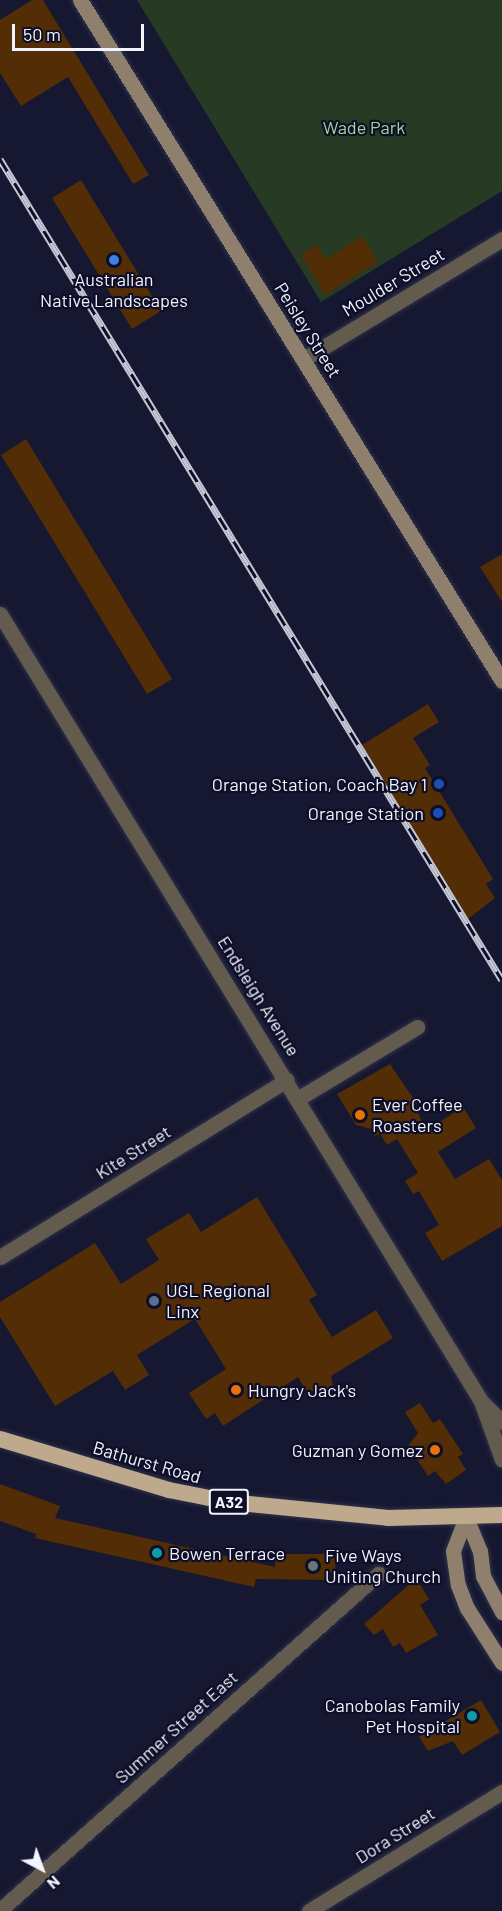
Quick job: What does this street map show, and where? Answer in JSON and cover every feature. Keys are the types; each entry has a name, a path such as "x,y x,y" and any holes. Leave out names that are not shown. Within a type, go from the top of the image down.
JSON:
{"highway":[{"name":"Bathurst Road","path":"0,1439 198,1497 388,1518 466,1517"},
{"name":"A32","path":"466,1517 502,1515"}],"main road":[{"name":"Peisley Street","path":"80,0 502,681"},
{"path":"466,1517 480,1551 483,1576 502,1612"},
{"path":"466,1517 453,1551 458,1585 467,1608 502,1663"}],"street":[{"name":"Moulder Street","path":"304,359 502,239"},
{"name":"Endsleigh Avenue","path":"0,614 299,1098 481,1401 502,1460"},
{"path":"299,1098 417,1028"},
{"name":"Kite Street","path":"0,1257 287,1080"},
{"name":"Endsleigh Avenue","path":"481,1401 502,1422"},
{"name":"Summer Street East","path":"0,1910 378,1574"},
{"name":"Dora Street","path":"309,1911 502,1792"}],"green space":[{"name":"Wade Park","path":"137,0 502,0 502,191 321,302"}],"building":[{"path":"32,0 43,0 149,175 133,184 68,77 21,106 0,73 0,20"},
{"path":"81,180 161,311 132,329 52,198"},
{"path":"363,236 378,262 325,295 301,255 317,245 326,259"},
{"path":"26,439 172,679 147,694 1,455"},
{"path":"502,554 502,602 480,567"},
{"path":"428,704 439,722 413,738 430,765 425,768 493,879 486,884 495,898 468,919 362,745"},
{"path":"390,1064 417,1104 414,1106 427,1130 463,1107 476,1128 438,1152 455,1179 489,1159 502,1180 502,1226 442,1261 425,1233 439,1225 419,1191 413,1194 405,1181 418,1173 397,1139 387,1145 380,1134 375,1136 371,1129 356,1125 337,1094"},
{"name":"UGL Regional Linx","path":"257,1197 317,1295 309,1300 332,1337 376,1310 393,1338 331,1376 333,1387 307,1392 298,1377 223,1426 215,1413 206,1419 189,1393 226,1369 195,1319 137,1355 149,1375 125,1390 113,1371 55,1406 0,1317 0,1302 95,1243 121,1284 159,1260 146,1239 189,1213 201,1232"},
{"name":"Guzman y Gomez","path":"420,1403 433,1423 440,1419 463,1454 458,1457 466,1470 446,1484 435,1471 428,1476 408,1446 418,1433 405,1412"},
{"path":"0,1484 60,1506 55,1518 275,1567 276,1554 336,1554 335,1574 329,1573 329,1580 256,1579 254,1587 35,1538 36,1534 0,1521"},
{"path":"412,1582 419,1583 429,1599 420,1605 438,1635 406,1653 400,1643 393,1647 383,1629 374,1635 364,1624"},
{"name":"Canobolas Family Pet Hospital","path":"481,1700 500,1732 462,1755 453,1741 428,1751 419,1737"}],"railway":[{"path":"0,159 502,980"}],"place":[{"name":"Australian Native Landscapes","path":"114,260"},
{"name":"Orange Station, Coach Bay 1","path":"439,784"},
{"name":"Orange Station","path":"438,813"},
{"name":"Ever Coffee Roasters","path":"360,1115"},
{"name":"UGL Regional Linx","path":"154,1301"},
{"name":"Hungry Jack's","path":"236,1390"},
{"name":"Guzman y Gomez","path":"435,1450"},
{"name":"Bowen Terrace","path":"157,1553"},
{"name":"Five Ways Uniting Church","path":"313,1566"},
{"name":"Canobolas Family Pet Hospital","path":"472,1716"}]}
